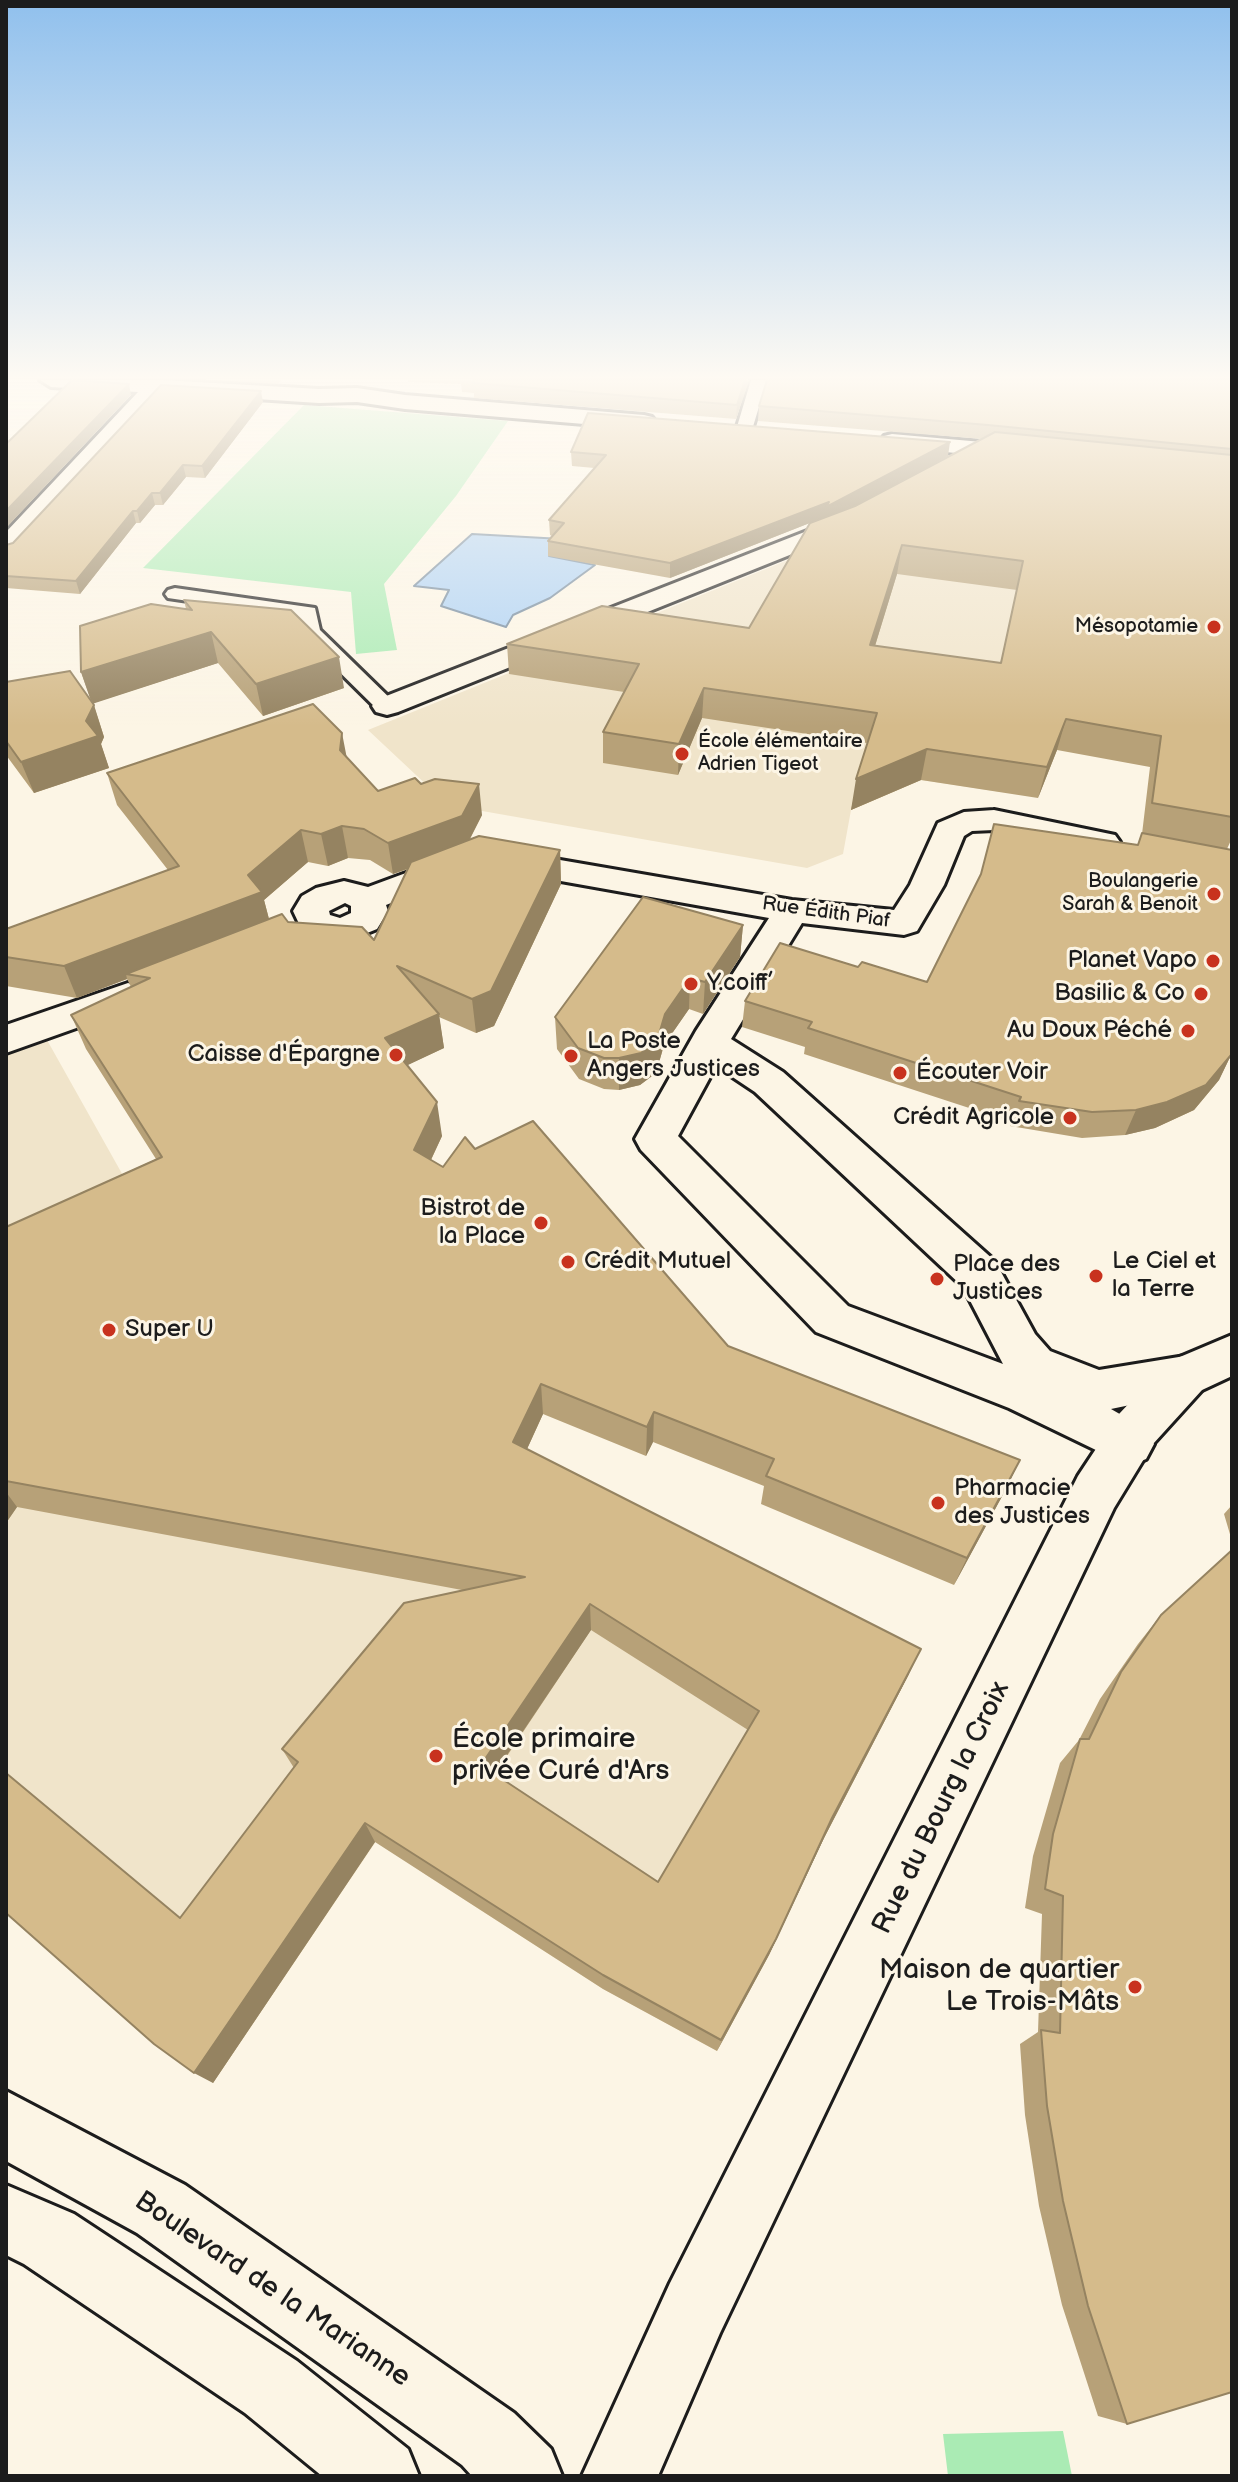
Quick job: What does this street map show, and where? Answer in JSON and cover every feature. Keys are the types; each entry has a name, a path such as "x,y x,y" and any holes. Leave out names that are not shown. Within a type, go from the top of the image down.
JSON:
{"street":[{"path":"6,547 54,496"},
{"path":"387,706 799,544 879,507"},
{"name":"Rue Édith Piaf","path":"300,928 332,930 355,927 369,915 371,907 367,900 479,856 792,911 904,923 927,885 950,830 964,822 994,820 1131,847"},
{"path":"792,911 709,1043 656,1139 832,1319 1026,1393 1129,1444"},
{"path":"6,1039 58,1023 157,985"},
{"path":"709,1043 769,1082 979,1274 1018,1348 1033,1365 1098,1391 1185,1376"},
{"name":"Rue du Bourg la Croix","path":"620,2476 701,2295 1096,1492 1136,1429 1185,1376 1232,1355"},
{"name":"Boulevard de la Marianne","path":"6,2124 161,2209 488,2439 524,2476"},
{"path":"6,2219 49,2239 271,2387 381,2476"}],"lane":[{"path":"175,594 308,612 310,632 387,706"}],"shaded area":[{"path":"924,496 1003,496 1054,657 1001,792 921,780 851,810 843,854 807,868 448,805 368,730 825,545"},
{"name":"École primaire privée Curé d'Ars","path":"33,1015 125,1179 657,1543 909,1674 717,2051 603,1989 377,1840 213,2083 175,2055 6,1907 6,1026"}],"green space":[{"path":"214,496 456,496 384,584 397,650 356,654 351,592 143,568"},
{"path":"1063,2431 1072,2476 948,2476 943,2434"}],"water":[{"path":"472,534 562,539 549,556 595,565 550,598 513,615 506,627 441,606 449,590 414,586"}],"building":[{"path":"6,496 21,496 6,511"},
{"path":"57,496 150,496 137,511 133,511 76,581 6,576 6,545 13,543"},
{"path":"570,496 847,496 826,507 829,502 670,563 548,541 564,523 549,520"},
{"path":"874,496 1232,496 1232,817 1152,803 1161,736 1066,719 1047,767 927,749 856,779 877,713 704,688 679,744 603,732 639,664 507,644 602,606 749,628 810,523","holes":["902,545 1023,561 1001,663 870,645"]},
{"path":"184,600 291,610 339,657 256,684 211,632 81,672 80,626 151,604 192,610"},
{"path":"70,671 94,705 86,721 98,736 21,762 6,741 6,682"},
{"path":"313,704 342,733 340,750 378,791 415,778 421,784 435,779 479,784 462,816 388,843 364,829 342,826 321,834 301,830 248,875 262,892 64,966 6,957 6,929 179,866 107,773"},
{"path":"994,824 1138,845 1142,833 1232,850 1231,1055 1206,1085 1167,1102 1136,1110 1092,1112 1019,1101 1021,1097 808,1028 812,1022 745,1001 780,943 858,967 862,962 927,982 981,874"},
{"path":"479,836 560,850 491,991 472,999 397,966 439,1014 385,1038 437,1102 414,1150 443,1167 465,1137 475,1149 533,1121 728,1346 1020,1460 967,1558 766,1476 774,1459 654,1412 647,1427 541,1384 513,1442 921,1649 832,1818 776,1939 721,2040 603,1975 365,1823 194,2073 154,2044 6,1913 6,1773 180,1918 298,1762 282,1749 404,1603 525,1577 6,1481 6,1227 162,1157 71,1015 150,978 126,974 282,914 288,922 362,927 374,940 411,862","holes":["590,1604 759,1711 658,1882 481,1765"]},
{"path":"643,897 743,925 705,982 690,978 665,1014 657,1041 641,1053 604,1058 578,1048 555,1017"},
{"name":"Maison de quartier Le Trois-Mâts","path":"1232,1550 1232,2392 1127,2424 1088,2306 1063,2201 1047,2106 1041,2030 1060,2033 1063,1896 1045,1889 1053,1834 1080,1739 1089,1739 1121,1672 1161,1615"}],"place":[{"name":"Mésopotamie","path":"1214,627"},
{"name":"École élémentaire Adrien Tigeot","path":"682,754"},
{"name":"Boulangerie Sarah & Benoit","path":"1214,894"},
{"name":"Planet Vapo","path":"1213,961"},
{"name":"Y.coiff’","path":"691,984"},
{"name":"Basilic & Co","path":"1201,994"},
{"name":"Au Doux Péché","path":"1188,1031"},
{"name":"Caisse d'Épargne","path":"396,1055"},
{"name":"La Poste Angers Justices","path":"571,1056"},
{"name":"Écouter Voir","path":"900,1073"},
{"name":"Crédit Agricole","path":"1070,1118"},
{"name":"Bistrot de la Place","path":"541,1223"},
{"name":"Crédit Mutuel","path":"568,1262"},
{"name":"Le Ciel et la Terre","path":"1096,1276"},
{"name":"Place des Justices","path":"937,1279"},
{"name":"Super U","path":"109,1330"},
{"name":"Pharmacie des Justices","path":"938,1503"},
{"name":"École primaire privée Curé d'Ars","path":"436,1756"},
{"name":"Maison de quartier Le Trois-Mâts","path":"1135,1987"}]}
